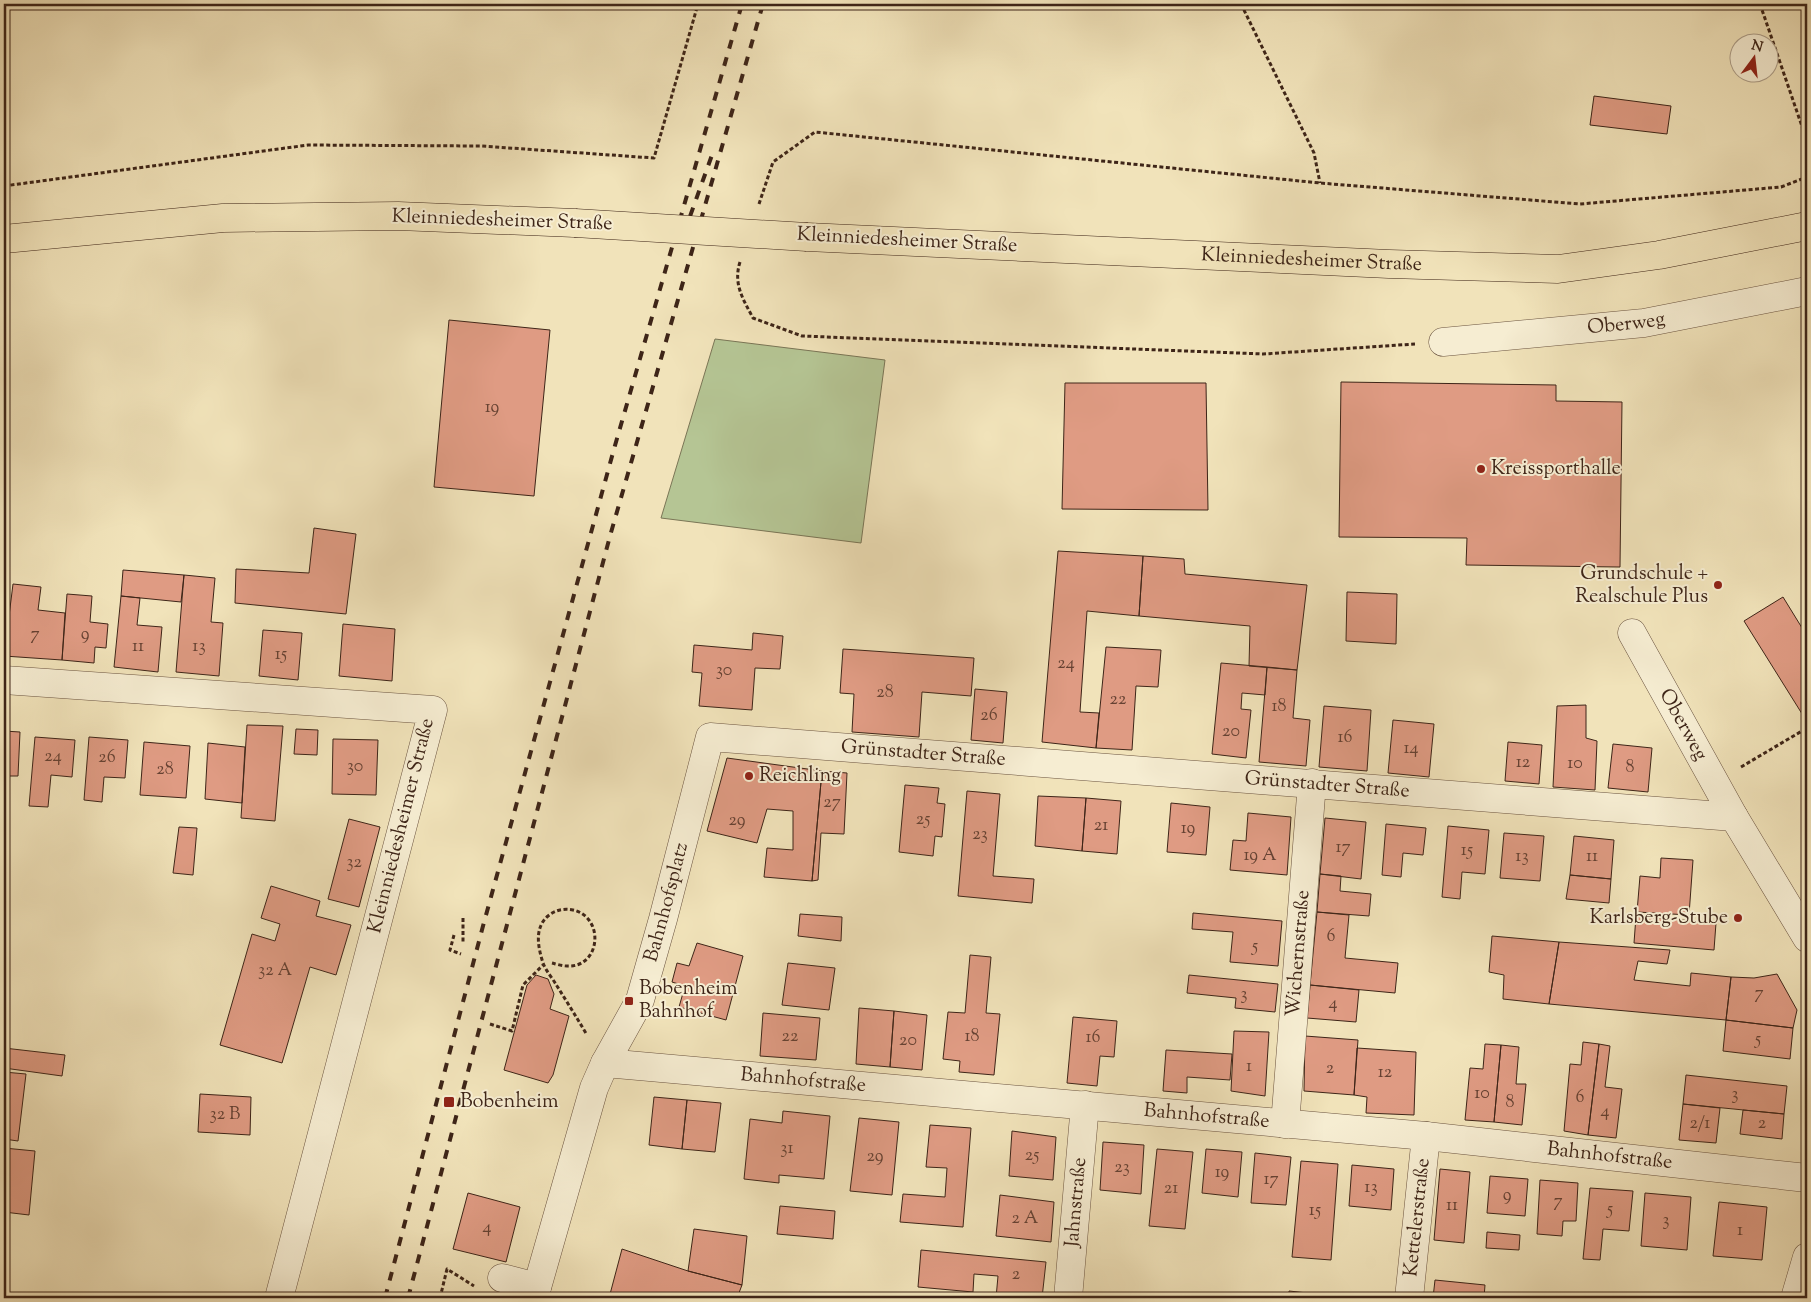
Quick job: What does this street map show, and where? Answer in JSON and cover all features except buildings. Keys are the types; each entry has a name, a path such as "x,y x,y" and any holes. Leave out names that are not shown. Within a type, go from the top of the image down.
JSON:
{"main road":[{"name":"Kleinniedesheimer Straße","path":"4,239 223,218 398,216 575,223 807,237 1389,264 1558,269 1659,255 1807,226"}],"street":[{"name":"Oberweg","path":"1444,342 1644,323 1807,292"},
{"name":"Oberweg","path":"1632,634 1734,817"},
{"name":"Kleinniedesheimer Straße","path":"4,680 433,710 279,1298"},
{"name":"Bahnhofsplatz","path":"535,1292 591,1095 605,1062 640,1000 710,737 778,742"},
{"name":"Grünstadter Straße","path":"778,742 1734,817"},
{"name":"Wichernstraße","path":"1285,1124 1312,783"},
{"path":"1734,817 1807,938"},
{"name":"Bahnhofstraße","path":"605,1062 1426,1136 1807,1178"},
{"name":"Jahnstraße","path":"1068,1298 1085,1105"},
{"name":"Kettelerstraße","path":"1409,1298 1426,1136"},
{"path":"1795,1298 1807,1257"},
{"path":"490,1283 535,1292"}],"path":[{"path":"4,186 308,144 481,146 654,158 698,4"},
{"path":"1241,4 1314,154 1320,183"},
{"path":"1760,4 1807,141"},
{"path":"1715,783 1807,728"},
{"path":"552,963 566,966 575,965 584,962 590,955 595,946 594,927 581,912 562,909 552,913 545,919 538,936 544,964 605,1062"},
{"path":"463,918 464,943"},
{"path":"454,935 450,950 460,954"},
{"path":"490,1024 512,1031 523,985 544,964"},
{"path":"440,1298 447,1269 490,1283"}],"green space":[{"path":"715,339 885,360 861,543 661,518"}],"railway":[{"path":"385,1298 483,926 614,449 742,4"},
{"path":"408,1298 610,536 763,4"},
{"path":"684,233 712,155"}],"place":[{"name":"Kreissporthalle","path":"1481,469"},
{"name":"Grundschule + Realschule Plus","path":"1718,585"},
{"name":"Reichling","path":"749,776"},
{"name":"Karlsberg-Stube","path":"1738,918"},
{"name":"Bobenheim Bahnhof","path":"629,1001"},
{"name":"Bobenheim","path":"449,1102"}]}
